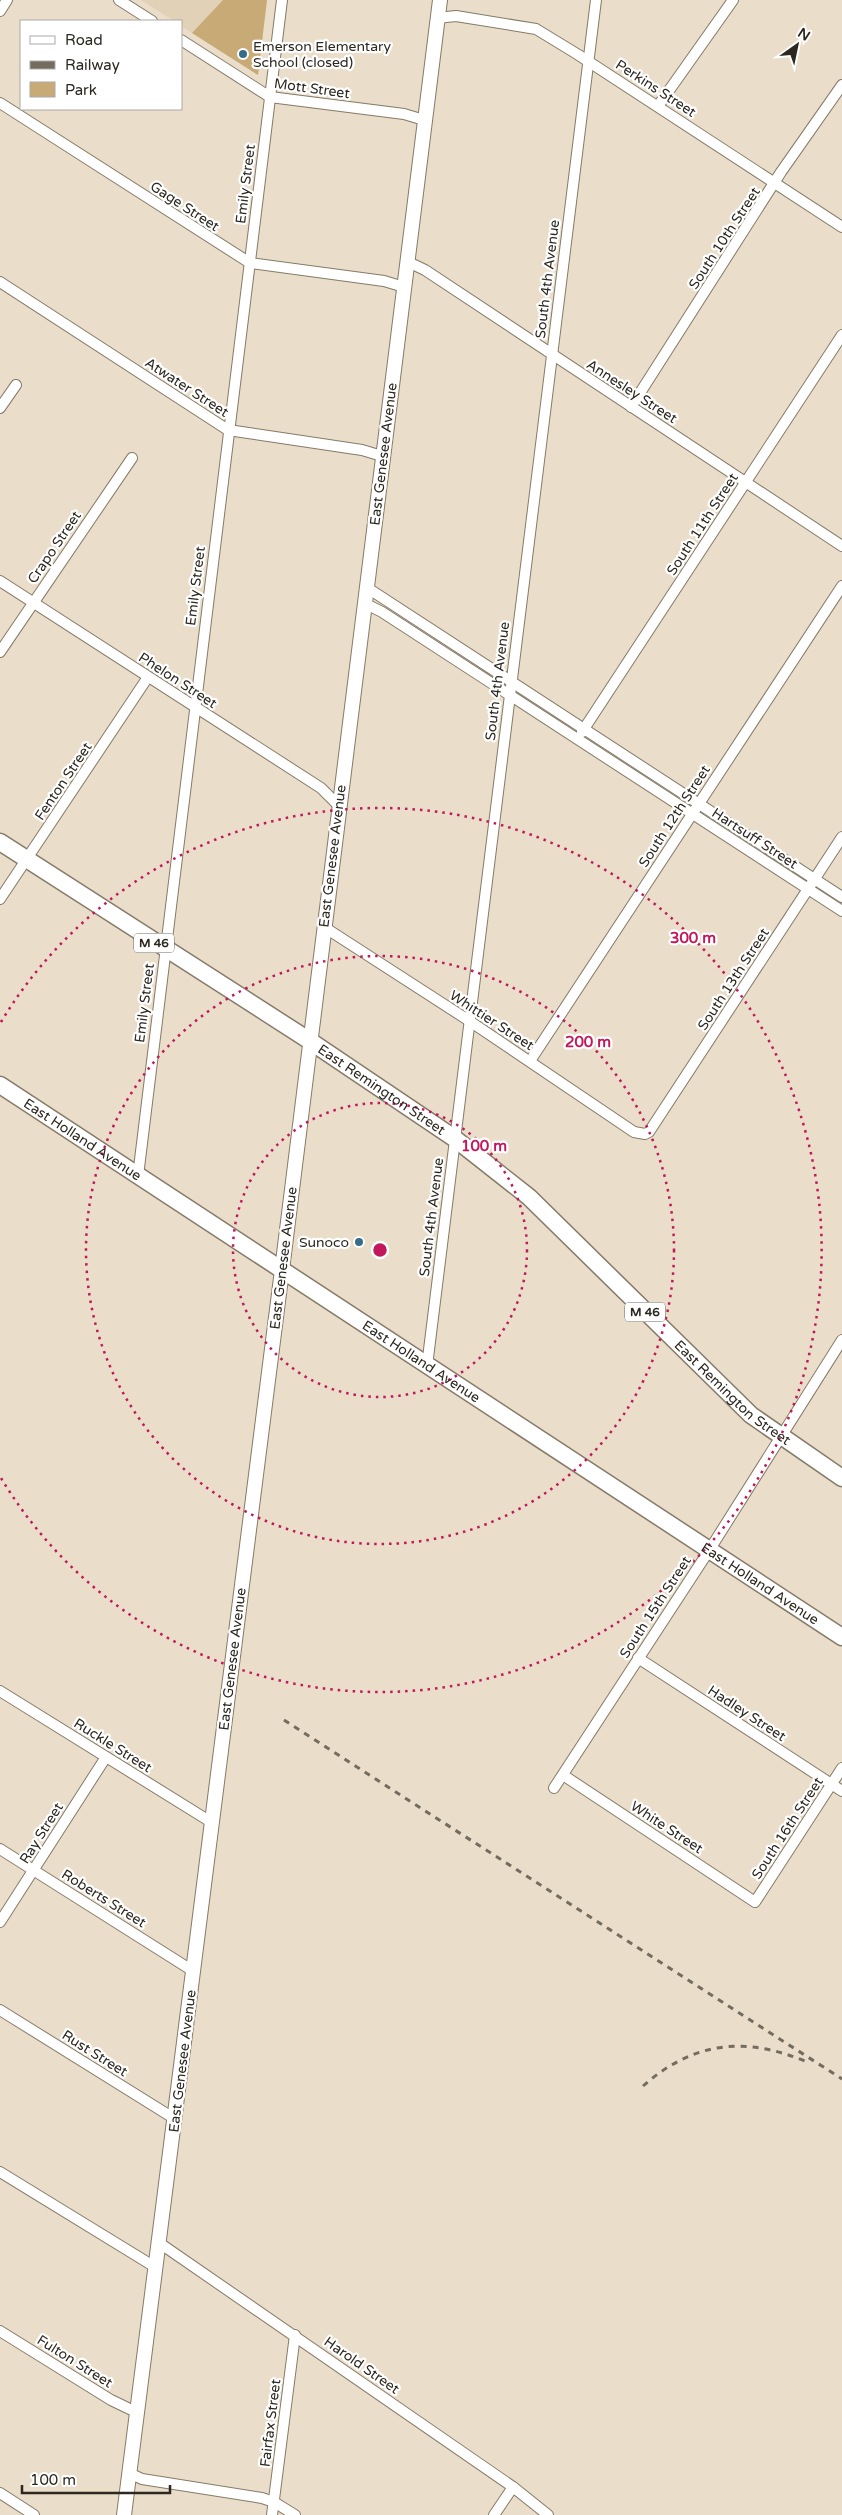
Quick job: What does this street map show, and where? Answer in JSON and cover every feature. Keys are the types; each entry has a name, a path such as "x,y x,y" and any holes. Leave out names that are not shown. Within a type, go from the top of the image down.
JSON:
{"highway":[{"name":"East Remington Street","path":"0,842 164,950 310,1041 454,1138 529,1197 709,1376 751,1415 781,1438 842,1478"},
{"name":"East Holland Avenue","path":"0,1085 842,1636"}],"main road":[{"name":"East Genesee Avenue","path":"124,2515 194,1971 211,1822 282,1270 338,805 440,0"}],"street":[{"path":"0,11 7,0"},
{"path":"118,0 150,20"},
{"name":"Emily Street","path":"138,1176 164,950 282,0"},
{"name":"South 4th Avenue","path":"427,1366 468,1020 596,0"},
{"path":"658,106 733,0"},
{"name":"Perkins Street","path":"437,18 456,16 536,29 658,106 842,227"},
{"name":"Mott Street","path":"182,41 270,97 404,114 424,120"},
{"name":"South 10th Street","path":"631,407 775,183 842,85"},
{"name":"Gage Street","path":"0,103 250,262 384,281 404,288"},
{"name":"Annesley Street","path":"406,261 425,270 842,546"},
{"name":"Atwater Street","path":"0,282 228,430 362,450 382,456"},
{"name":"South 11th Street","path":"584,728 842,335"},
{"path":"0,408 16,385"},
{"name":"Crapo Street","path":"0,652 132,458"},
{"name":"Phelon Street","path":"0,581 321,788 338,805"},
{"name":"South 12th Street","path":"530,1061 842,586"},
{"name":"Hartsuff Street","path":"366,587 842,897"},
{"name":"Hartsuff Street","path":"364,603 382,612 509,693 842,910"},
{"name":"Fenton Street","path":"0,899 148,677"},
{"path":"577,738 584,728"},
{"name":"South 13th Street","path":"645,1134 649,1132 842,837"},
{"name":"Whittier Street","path":"324,927 468,1020 634,1132 645,1134"},
{"name":"South 15th Street","path":"554,1788 710,1549 842,1340"},
{"name":"Hadley Street","path":"638,1658 842,1790"},
{"name":"Ruckle Street","path":"0,1691 211,1822"},
{"name":"Ray Street","path":"0,1922 106,1757"},
{"name":"South 16th Street","path":"756,1902 842,1768"},
{"name":"White Street","path":"563,1775 756,1902"},
{"name":"Roberts Street","path":"0,1849 194,1971"},
{"name":"Rust Street","path":"0,2010 175,2119"},
{"path":"0,2172 155,2267"},
{"name":"Harold Street","path":"158,2242 513,2487 548,2515"},
{"name":"Fulton Street","path":"0,2331 111,2400 136,2412"},
{"name":"Fairfax Street","path":"272,2515 295,2335"},
{"path":"130,2473 142,2479 262,2498 274,2502 295,2515"},
{"path":"494,2515 513,2487"},
{"path":"0,2493 34,2515"}],"shaded area":[{"name":"Emerson Elementary School (closed)","path":"141,0 267,0 258,75 182,27 182,20 172,20"}],"green space":[{"name":"Emerson Elementary School (closed)","path":"223,0 267,0 258,75 192,33"}],"railway":[{"path":"284,1720 842,2079"},
{"path":"643,2086 662,2071 682,2060 701,2052 721,2047 763,2048 807,2062"}],"place":[{"name":"Emerson Elementary School (closed)","path":"243,54"},
{"name":"Sunoco","path":"359,1242"}]}
